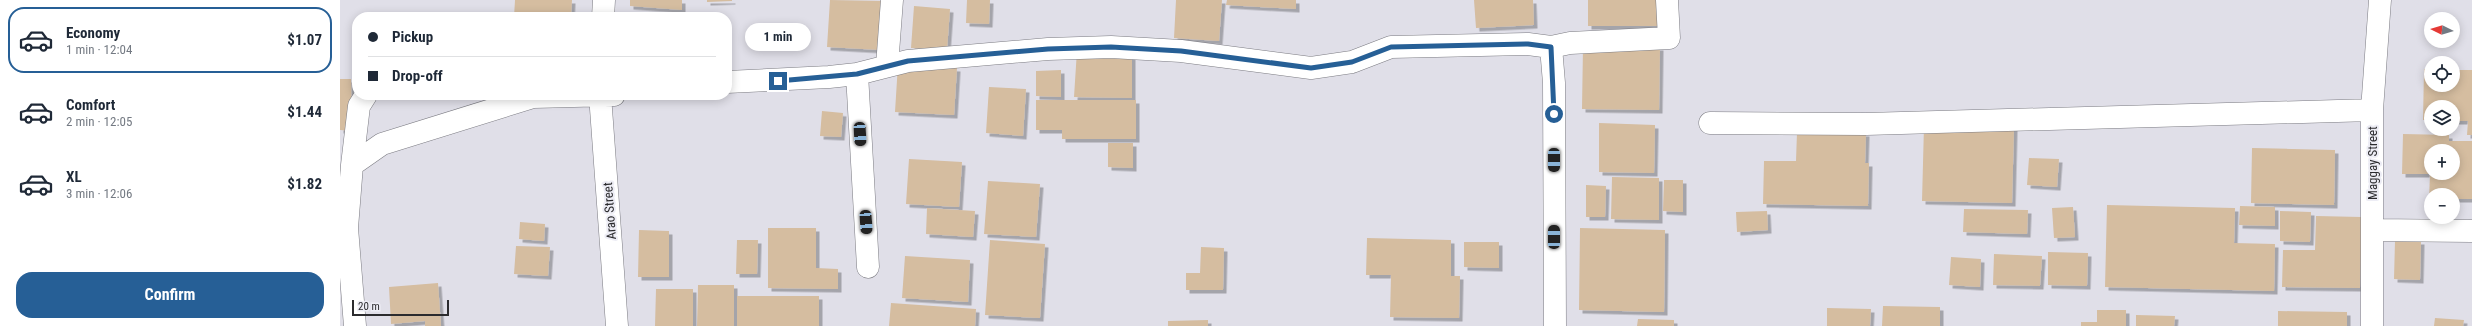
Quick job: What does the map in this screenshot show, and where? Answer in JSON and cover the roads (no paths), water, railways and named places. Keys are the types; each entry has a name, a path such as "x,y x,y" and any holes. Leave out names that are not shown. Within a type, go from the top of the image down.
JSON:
{"street":[{"path":"603,12 604,0"},
{"path":"887,66 892,0"},
{"path":"732,82 792,80 857,74 908,61 1048,49 1111,47 1181,51 1311,68 1352,62 1391,47 1528,44 1551,47 1570,43 1669,38 1667,0"},
{"name":"Maggay Street","path":"2372,326 2372,110 2380,0"},
{"path":"1551,47 1554,83 1555,326"},
{"path":"857,74 868,267"},
{"path":"355,326 347,228 359,106 363,100"},
{"path":"352,165 382,144 511,100"},
{"name":"Arao Street","path":"605,100 617,326"},
{"path":"1710,123 1866,124 2372,110"},
{"path":"2373,230 2472,231"}]}
